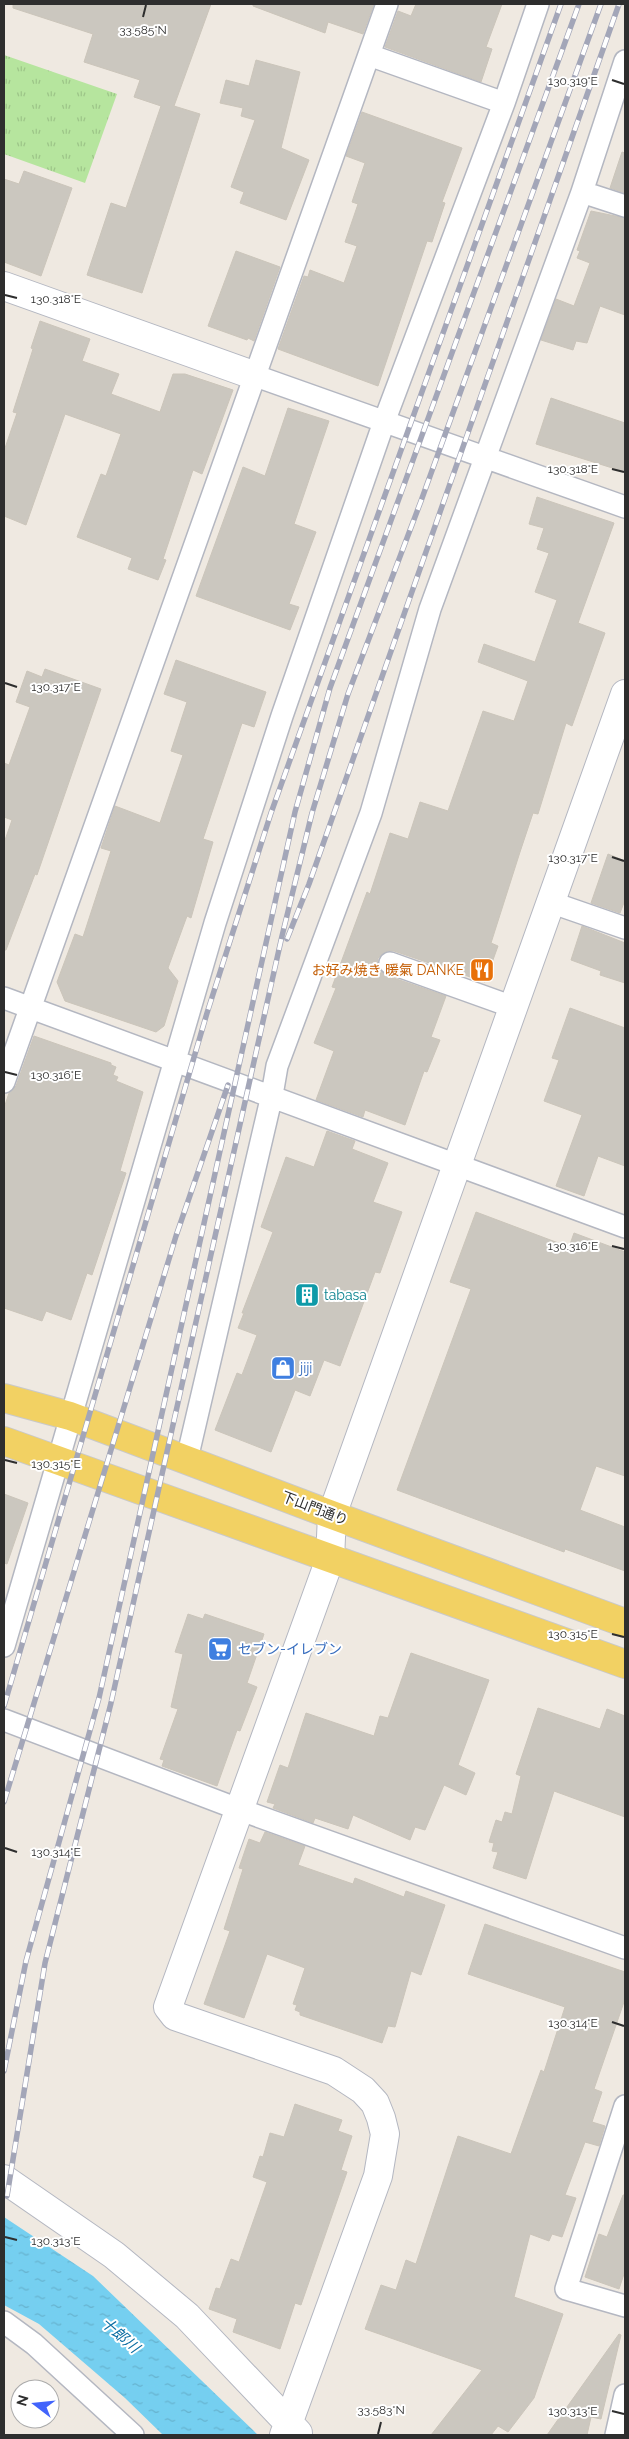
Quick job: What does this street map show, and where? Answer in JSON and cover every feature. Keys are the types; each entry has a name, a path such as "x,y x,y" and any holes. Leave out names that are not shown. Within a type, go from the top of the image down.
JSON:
{"main road":[{"name":"下山門通り","path":"4,1398 70,1416 625,1623"},
{"path":"4,1441 625,1664"}],"street":[{"path":"4,1082 253,375 387,4"},
{"path":"4,1646 56,1461 176,1061 215,923 279,726 384,422 504,104 538,4"},
{"path":"369,55 504,104"},
{"path":"187,1459 272,1095 277,1066 371,813 430,609 484,457 621,88 625,60"},
{"path":"582,192 625,206"},
{"path":"4,286 625,507"},
{"path":"4,2179 114,2255 187,2316 291,2431 378,2176 385,2134 382,2118 374,2103 363,2090 334,2071 175,2016 168,2007 330,1558 332,1515 625,694"},
{"path":"550,902 625,928"},
{"path":"390,963 513,1008"},
{"path":"4,998 272,1095 456,1166 625,1227"},
{"path":"4,1720 238,1810 625,1948"},
{"path":"625,2106 566,2289 625,2306"},
{"path":"4,2322 34,2344 133,2435"},
{"path":"616,2435 625,2395"}],"green space":[{"path":"4,55 117,94 85,183 4,154"}],"water":[{"name":"十郎川","path":"4,2217 93,2276 258,2435 163,2435 125,2398 39,2324 4,2305"}],"building":[{"path":"13,4 211,4 174,106 200,114 142,293 87,275 111,203 126,208 161,106 134,97 140,80 84,62 93,34 13,8"},
{"path":"253,4 374,4 363,34 328,22 325,33 253,6"},
{"path":"416,4 502,4 486,47 492,49 481,82 385,47 398,11 411,16"},
{"path":"256,60 300,72 281,148 309,160 286,220 240,203 244,192 231,187 255,120 241,116 243,108 220,103 226,80 249,86"},
{"path":"362,112 462,148 442,202 445,203 432,242 427,241 378,386 278,349 304,276 308,277 310,270 344,283 357,246 345,242 358,204 352,202 365,163 346,156"},
{"path":"622,152 625,153 625,193 610,188"},
{"path":"24,171 72,188 41,276 4,262 4,179 19,184"},
{"path":"591,211 625,218 625,315 600,306 587,343 576,341 573,350 541,340 556,299 574,306 590,263 577,258 580,251 577,250"},
{"path":"236,251 280,267 254,341 208,326"},
{"path":"40,321 90,339 82,361 119,374 111,394 160,412 173,374 185,374 233,390 202,474 193,470 163,559 166,560 158,580 128,569 132,558 77,537 101,474 106,476 121,434 65,414 26,525 4,516 4,451 17,413 13,412"},
{"path":"551,398 625,423 625,472 536,444"},
{"path":"288,408 329,421 294,524 316,532 289,604 299,607 290,630 196,596 243,467 265,476"},
{"path":"537,497 614,523 578,623 605,633 572,726 566,723 538,814 533,813 491,943 498,946 485,982 394,951 387,951 378,958 378,966 385,975 446,996 431,1037 440,1040 427,1072 424,1071 405,1125 365,1110 363,1117 316,1100 334,1051 314,1043 336,988 332,987 367,892 370,894 390,833 408,839 420,802 448,811 483,711 514,721 528,681 478,662 484,644 535,662 557,600 535,592 549,553 537,549 544,528 529,524"},
{"path":"176,660 266,692 254,727 242,723 203,839 213,842 191,918 187,916 168,968 178,981 164,1026 156,1032 65,1001 57,982 75,934 83,937 111,851 101,848 115,806 160,823 183,755 171,751 187,702 164,694"},
{"path":"45,669 101,689 37,875 35,874 6,950 4,950 4,843 12,820 4,817 4,763 9,765 30,707 16,702 27,671 42,677"},
{"path":"608,854 625,861 625,900 620,913 591,903"},
{"path":"582,926 625,943 625,983 600,975 601,971 571,960"},
{"path":"570,1008 625,1028 625,1166 598,1156 584,1196 556,1186 582,1115 544,1101 559,1060 552,1058"},
{"path":"34,1036 111,1063 111,1065 116,1067 113,1075 118,1077 116,1081 143,1092 120,1171 126,1173 92,1275 87,1273 71,1320 46,1311 42,1321 4,1308 4,1108 9,1093 16,1086"},
{"path":"327,1131 355,1141 352,1149 388,1163 373,1202 402,1212 380,1273 375,1272 340,1366 324,1360 310,1396 295,1390 271,1452 215,1430 237,1373 242,1375 257,1335 238,1328 273,1232 261,1227 286,1157 314,1167"},
{"path":"476,1212 569,1247 574,1233 625,1252 625,1476 596,1466 580,1510 625,1527 625,1571 565,1549 564,1552 397,1490 471,1289 450,1282"},
{"path":"4,1494 28,1503 7,1564 4,1563"},
{"path":"188,1614 203,1619 205,1614 264,1634 247,1683 257,1687 240,1731 237,1730 217,1786 162,1766 164,1760 160,1759 178,1709 171,1707 183,1654 175,1652"},
{"path":"411,1653 489,1680 458,1765 475,1773 466,1795 444,1785 425,1830 415,1827 410,1840 353,1815 348,1829 315,1818 313,1823 273,1808 275,1804 267,1802 280,1765 288,1768 306,1713 374,1736 380,1716 388,1718"},
{"path":"538,1708 600,1729 607,1709 625,1716 625,1817 554,1791 526,1879 493,1868 498,1852 492,1851 494,1843 489,1842 496,1820 502,1822 505,1812 512,1814 521,1776 516,1774"},
{"path":"265,1832 305,1846 298,1865 353,1884 355,1878 404,1897 406,1891 445,1905 421,1975 411,1971 395,2027 388,2026 382,2043 300,2015 300,2012 295,2010 297,2005 293,2004 305,1968 267,1954 244,2018 204,2004 230,1931 224,1929 243,1869 239,1868 249,1839 260,1843"},
{"path":"485,1924 625,1972 625,1999 594,2089 602,2092 592,2122 605,2126 599,2146 585,2142 565,2195 576,2198 562,2237 552,2234 549,2241 530,2234 514,2297 563,2314 534,2398 508,2432 498,2426 491,2435 431,2435 482,2370 365,2329 381,2285 396,2290 406,2260 416,2264 458,2136 511,2154 541,2070 544,2072 565,2007 468,1974"},
{"path":"295,2104 342,2120 338,2131 352,2136 341,2170 347,2172 301,2305 295,2303 280,2349 233,2332 237,2319 209,2309 216,2288 220,2289 231,2259 239,2262 267,2182 253,2177 260,2156 263,2157 270,2133 284,2137"},
{"path":"623,2195 625,2195 625,2271 619,2289 585,2277 599,2234 607,2237"},
{"path":"619,2334 621,2335 601,2419 591,2417 587,2435 547,2435"}],"railway":[{"path":"4,1706 207,1013 271,813 561,4"},
{"path":"4,2071 26,1961 99,1698 295,812 330,688 579,4"},
{"path":"7,2196 45,1963 111,1703 282,936 312,813 348,694 421,501 601,4"},
{"path":"287,939 309,884 619,4"},
{"path":"4,1802 176,1236 228,1085"}],"place":[{"name":"お好み焼き 暖氣 DANKE","path":"482,970"},
{"name":"tabasa","path":"307,1295"},
{"name":"jiji","path":"283,1368"},
{"name":"セブン-イレブン","path":"220,1649"}]}
